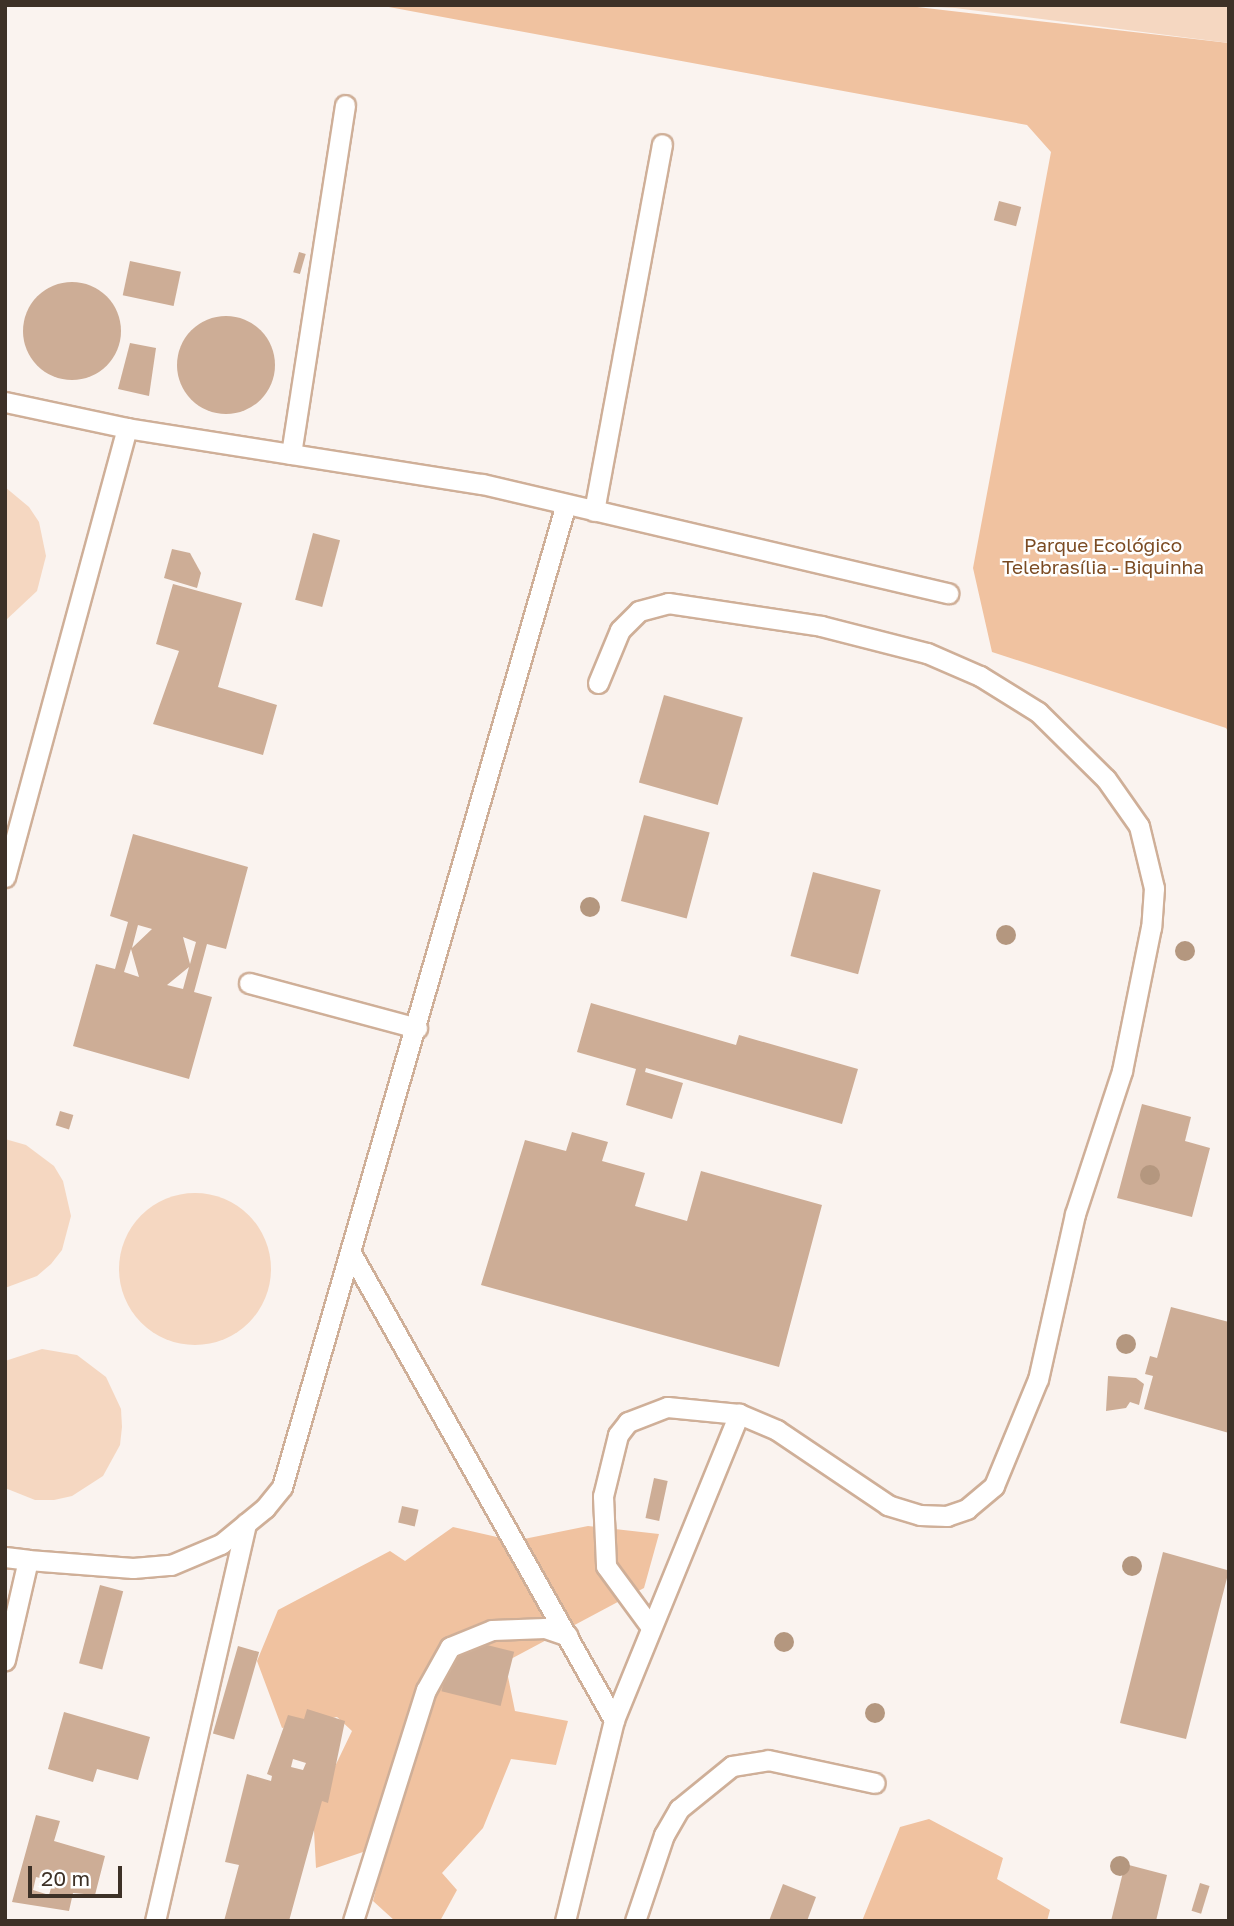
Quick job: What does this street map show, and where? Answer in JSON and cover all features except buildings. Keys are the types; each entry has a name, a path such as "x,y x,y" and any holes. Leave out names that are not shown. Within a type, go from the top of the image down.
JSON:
{"lane":[{"path":"291,454 345,105"},
{"path":"594,510 662,144"},
{"path":"5,402 127,428 482,484 948,593"},
{"path":"5,877 127,428"},
{"path":"5,1557 122,1567 172,1565 221,1544 282,1487 352,1255 566,504"},
{"path":"598,683 621,630 639,611 668,603 821,626 928,653 980,676 1038,712 1106,779 1139,825 1154,888 1152,927 1122,1071 1075,1214 1038,1379 994,1486 967,1509 947,1516 920,1515 888,1505 777,1430 739,1414 667,1408 628,1422 615,1442 603,1496 606,1566 650,1626"},
{"path":"249,983 417,1028"},
{"path":"352,1255 614,1720"},
{"path":"565,1921 614,1720 650,1626 739,1414"},
{"path":"155,1921 246,1523"},
{"path":"5,1660 28,1560"},
{"path":"352,1921 426,1690 450,1647 492,1630 545,1628 568,1636"},
{"path":"635,1921 664,1835 679,1809 732,1766 768,1760 875,1783"}],"green space":[{"name":"Parque Ecológico Telebrasília - Biquinha","path":"378,5 900,5 1229,43 1229,733 1226,728 992,652 973,568 1051,152 1027,125"},
{"path":"588,1526 659,1534 644,1588 505,1662 515,1711 568,1721 556,1765 511,1759 483,1828 442,1873 457,1890 440,1921 395,1921 373,1901 395,1816 363,1852 316,1868 313,1812 352,1731 337,1717 282,1728 257,1661 278,1610 390,1551 405,1561 453,1527 514,1541"},
{"path":"929,1819 1003,1858 997,1879 1050,1910 1047,1921 862,1921 900,1827"}],"shaded area":[{"path":"900,5 1229,5 1229,43 955,8"},
{"path":"5,487 29,507 39,522 46,556 37,591 5,621"},
{"path":"5,1139 26,1145 54,1166 63,1181 71,1216 62,1250 51,1264 37,1276 5,1288"},
{"path":"195,1193 224,1199 248,1216 265,1240 271,1269 265,1298 248,1322 224,1339 195,1345 166,1339 142,1322 125,1298 119,1269 125,1240 142,1216 166,1199"},
{"path":"42,1349 77,1355 106,1377 121,1409 120,1445 103,1476 72,1496 54,1500 35,1500 5,1488 5,1361"}]}
